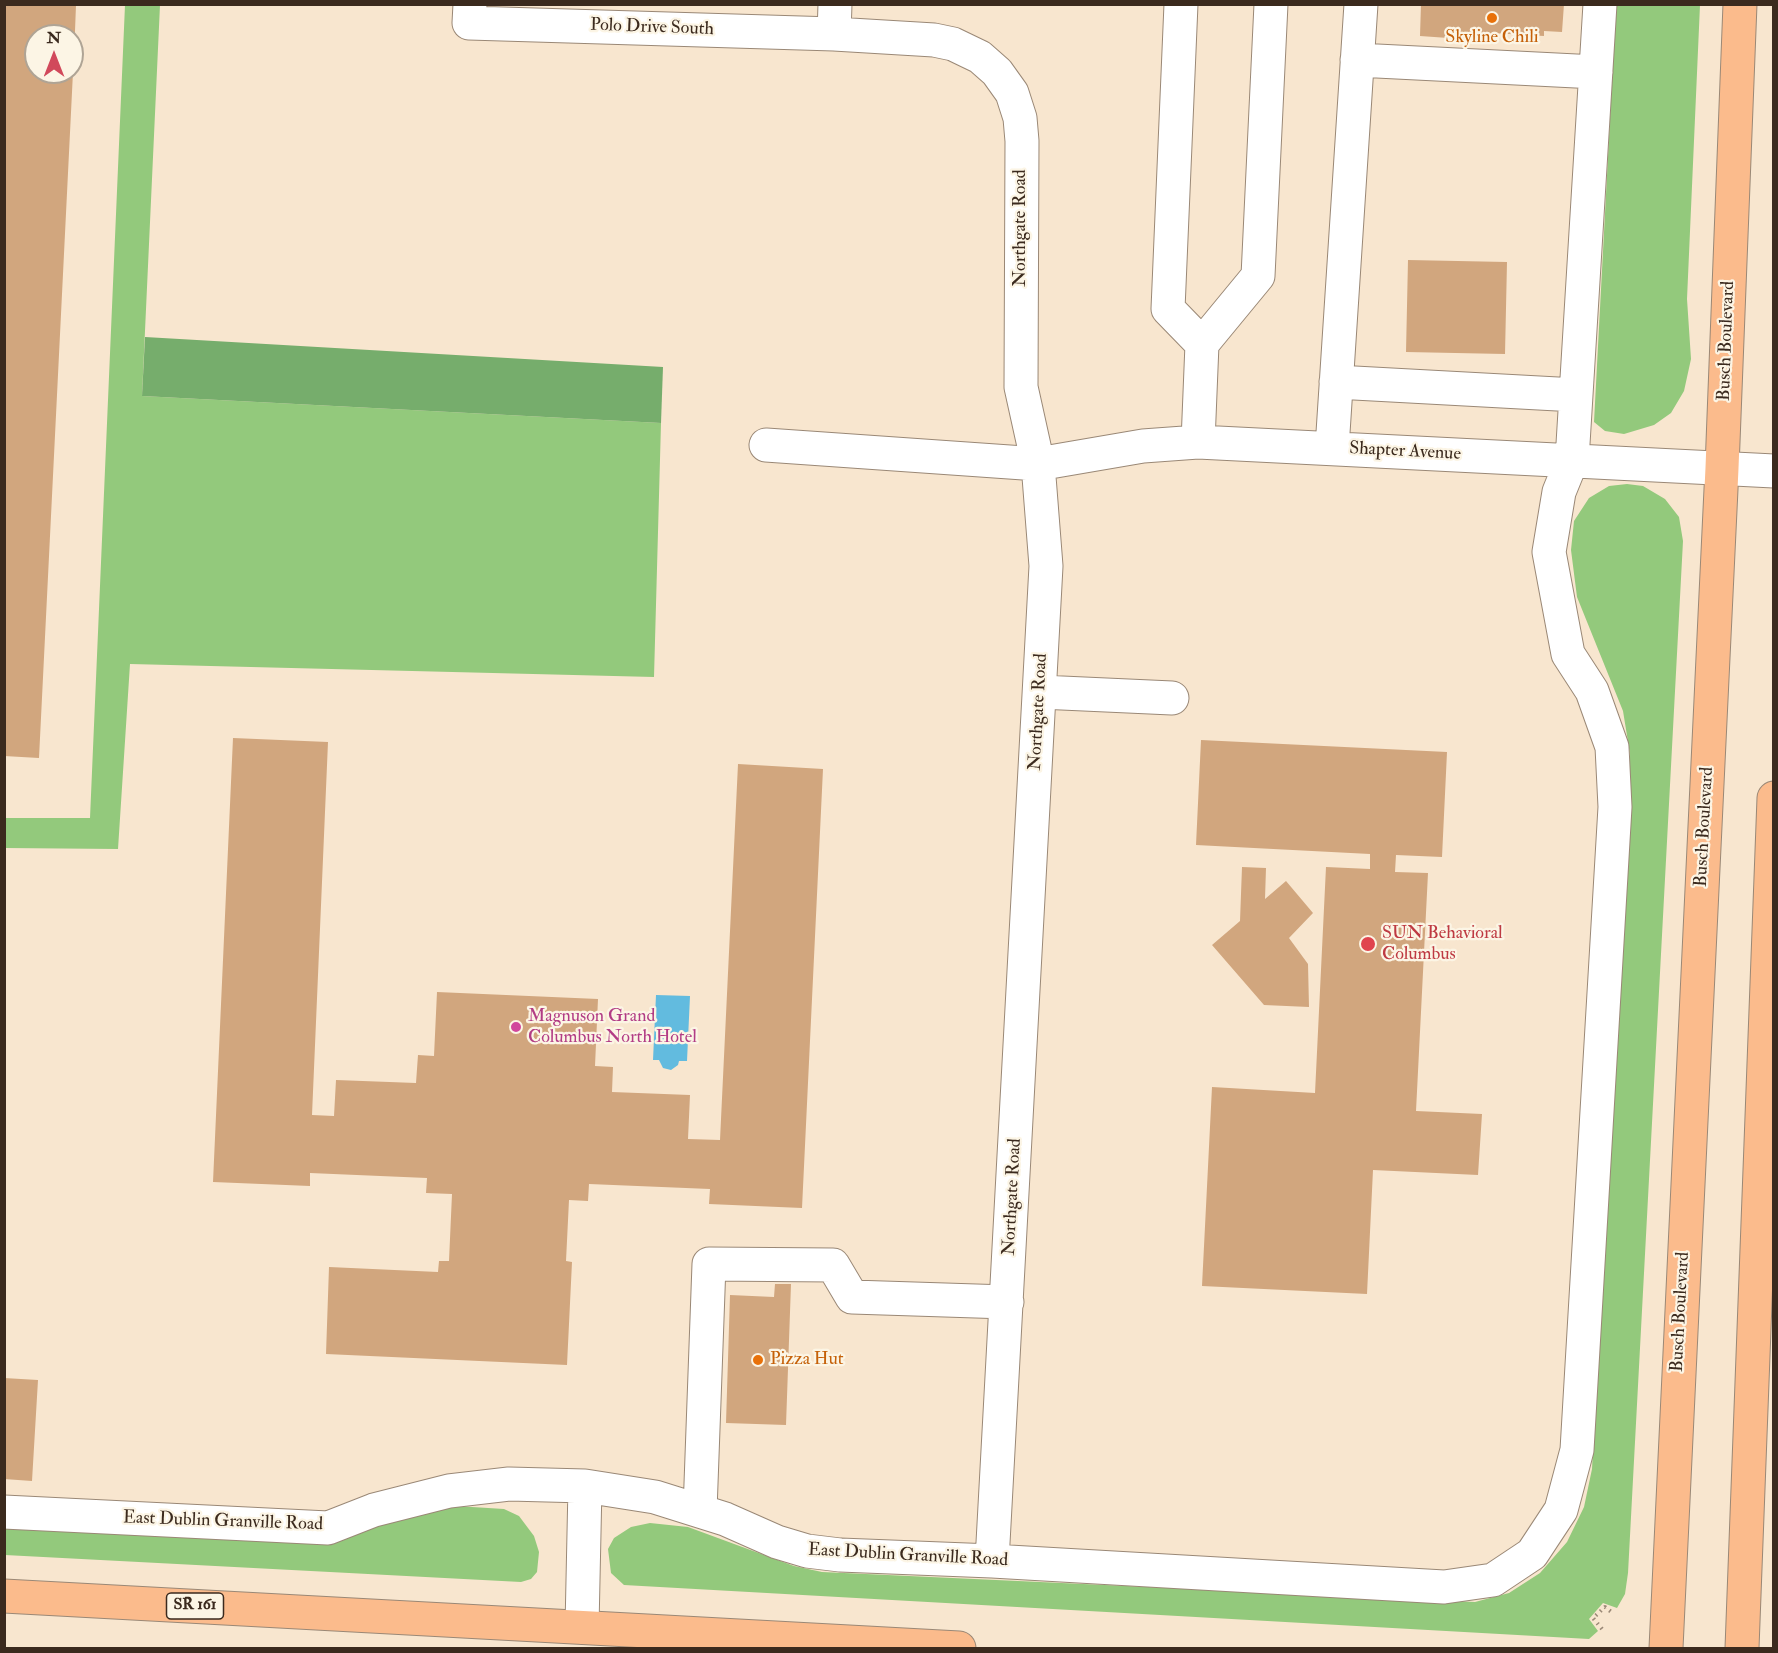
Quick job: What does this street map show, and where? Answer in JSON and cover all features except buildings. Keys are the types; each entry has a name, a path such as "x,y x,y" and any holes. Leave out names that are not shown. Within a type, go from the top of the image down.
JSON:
{"main road":[{"name":"Busch Boulevard","path":"1665,1648 1722,468 1740,4"},
{"path":"1742,1648 1773,798"},
{"name":"SR 161","path":"4,1596 959,1648"}],"street":[{"path":"1180,4 1168,309 1202,344"},
{"path":"1198,442 1202,344 1258,276 1271,4"},
{"path":"1332,448 1361,4"},
{"path":"1572,460 1600,4"},
{"name":"Polo Drive South","path":"470,14 834,19"},
{"name":"Northgate Road","path":"834,19 934,40 953,45 980,57 997,72 1012,93 1020,118 1022,141 1021,387 1038,464 1046,566 992,1561"},
{"path":"1357,60 1596,72"},
{"path":"1336,382 1576,395"},
{"name":"Shapter Avenue","path":"766,445 1038,464 1143,446 1198,442 1773,471"},
{"name":"East Dublin Granville Road","path":"4,1512 328,1528 383,1507 449,1491 509,1485 585,1486 655,1497 700,1511 807,1551 840,1555 992,1561 1444,1587 1493,1580 1532,1554 1561,1510 1577,1450 1615,807 1612,747 1592,691 1568,654 1549,552 1559,492 1572,460"},
{"path":"1040,692 1172,698"},
{"path":"700,1511 709,1264 833,1265 852,1297 1007,1302"},
{"path":"582,1627 585,1486"}],"path":[{"path":"1602,1629 1593,1618 1605,1607 1614,1614"}],"green space":[{"path":"125,5 160,5 142,396 661,423 654,677 130,664 118,849 5,848 5,818 90,818"},
{"path":"1616,5 1700,5 1687,299 1691,359 1684,391 1671,413 1654,425 1624,434 1605,431 1594,422"},
{"path":"145,337 663,367 661,423 142,396"},
{"path":"1627,484 1643,486 1665,499 1679,517 1683,541 1628,1573 1625,1594 1617,1608 1603,1603 1589,1619 1598,1631 1589,1639 624,1585 611,1573 608,1549 614,1538 631,1527 650,1523 688,1527 794,1566 822,1572 1475,1602 1509,1593 1540,1573 1567,1542 1584,1507 1592,1469 1630,754 1623,711 1577,597 1571,550 1574,521 1589,498 1609,486"},
{"path":"456,1506 504,1509 519,1516 534,1536 539,1552 537,1572 531,1579 521,1582 5,1555 4,1528 337,1540 422,1512"}],"water":[{"path":"656,995 690,996 687,1061 679,1061 678,1065 671,1070 663,1068 659,1060 653,1060"}],"place":[{"name":"Skyline Chili","path":"1492,18"},
{"name":"SUN Behavioral Columbus","path":"1368,944"},
{"name":"Magnuson Grand Columbus North Hotel","path":"516,1027"},
{"name":"Pizza Hut","path":"758,1360"}]}
